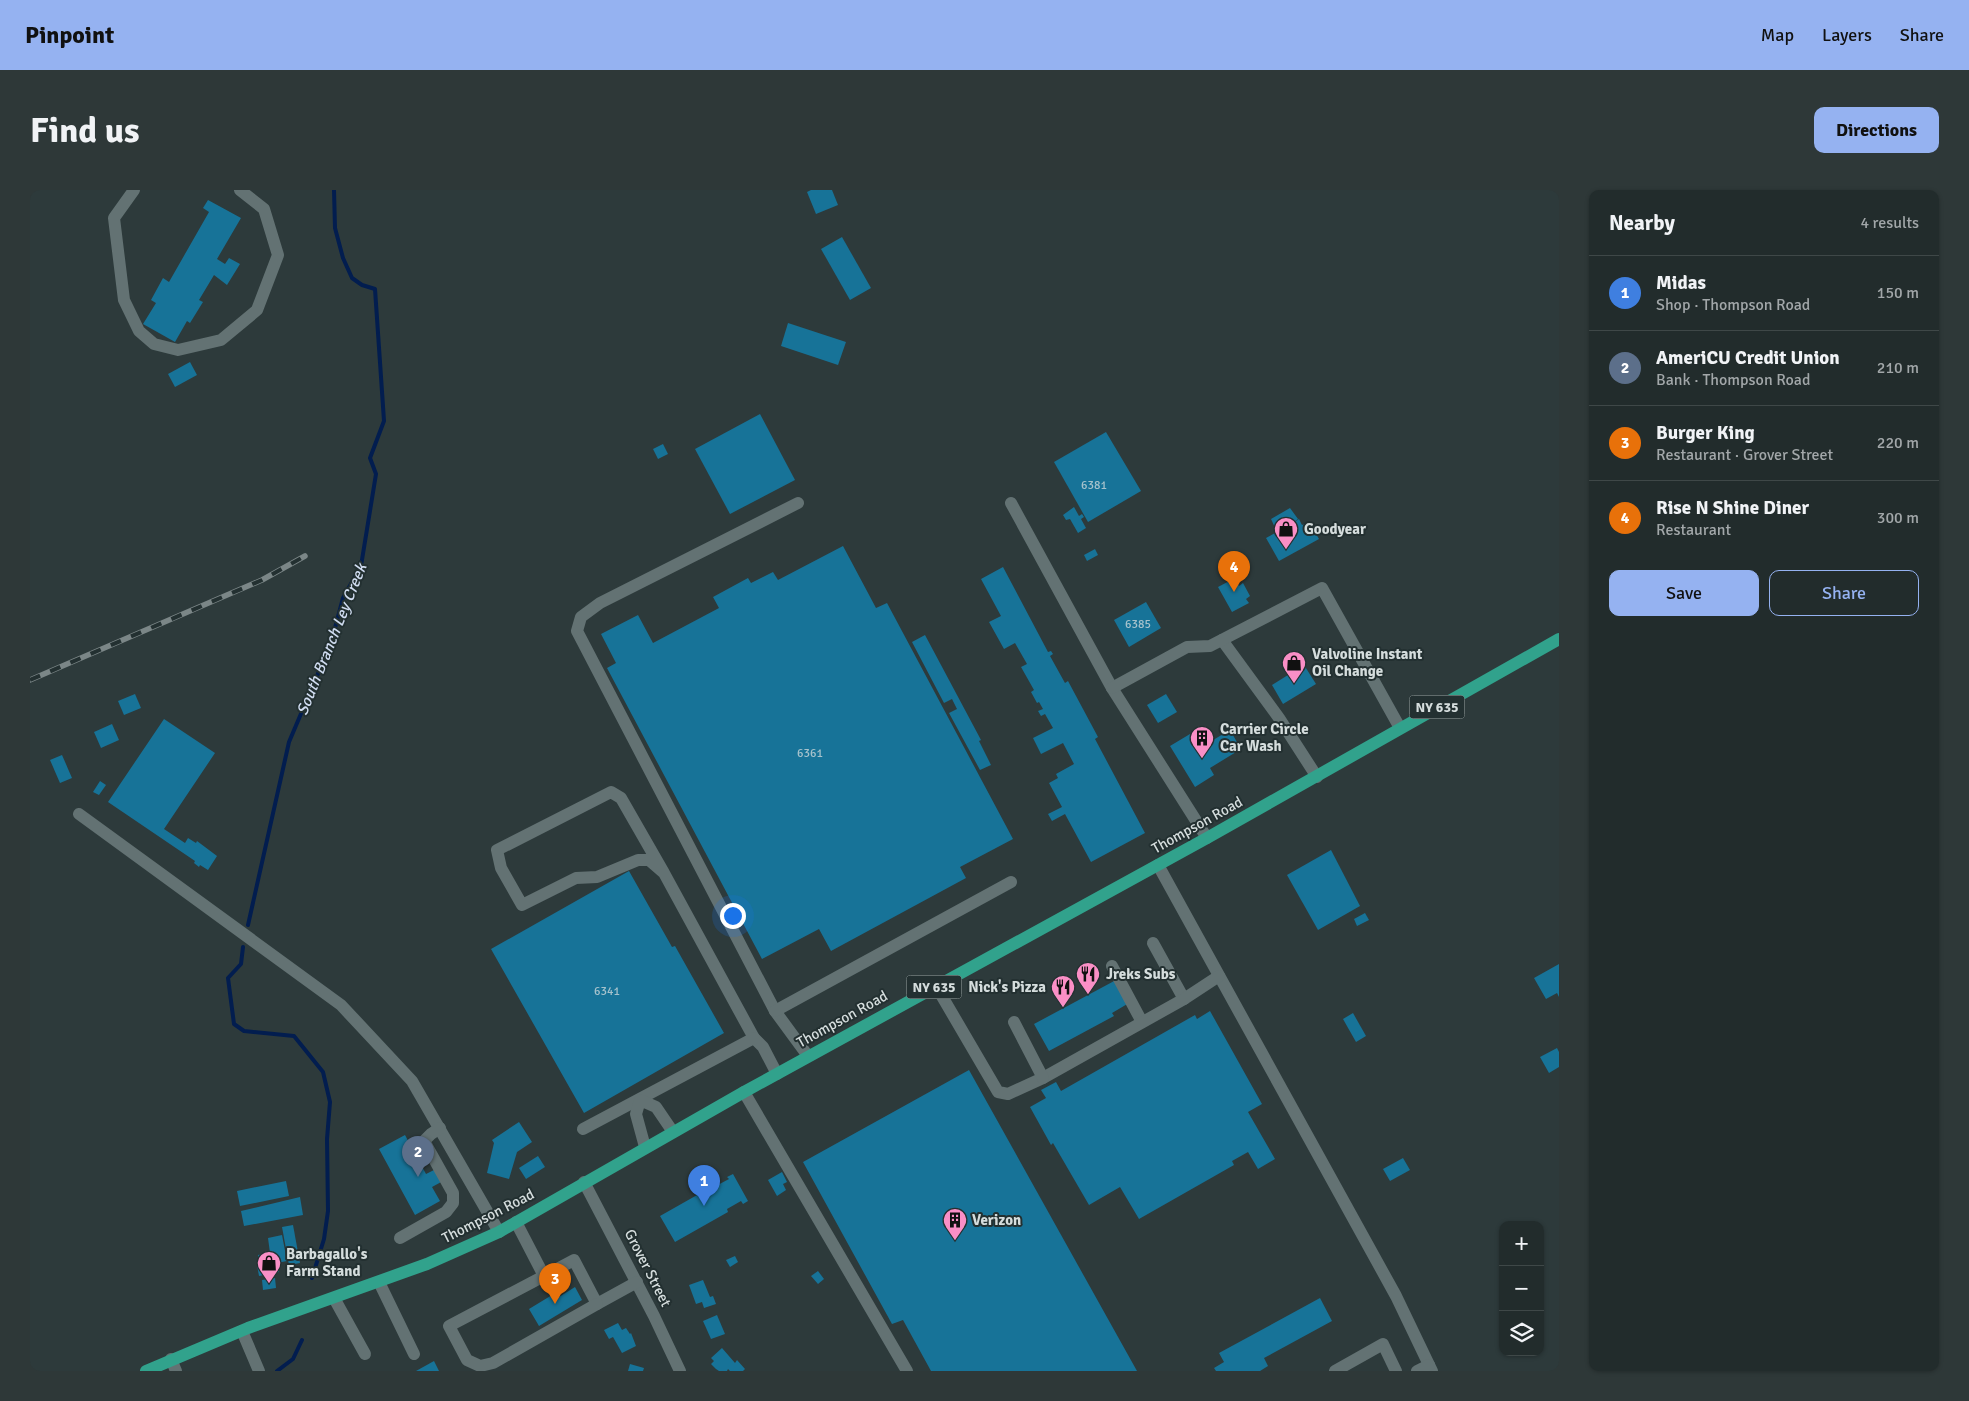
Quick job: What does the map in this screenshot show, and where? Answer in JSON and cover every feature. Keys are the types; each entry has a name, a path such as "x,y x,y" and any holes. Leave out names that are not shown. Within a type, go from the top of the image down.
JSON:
{"main road":[{"name":"Thompson Road","path":"146,1371 174,1365 242,1331 427,1264 499,1232 645,1147 808,1056 1317,777 1559,638"}],"street":[{"path":"134,190 114,218 124,300 139,331 154,344 178,350 220,340 257,310 278,255 264,209 240,190"},
{"path":"798,503 600,603 581,617 577,631 775,1011 808,1056"},
{"path":"1011,503 1112,688 1207,838"},
{"path":"1112,688 1187,647 1210,646 1322,588 1400,728"},
{"path":"1222,640 1279,718 1317,777"},
{"path":"664,873 649,860 638,860 597,877 576,878 522,905 501,868 497,850 611,792 621,798 664,873 754,1038 763,1047 777,1074"},
{"path":"79,814 341,1005 412,1080 499,1232"},
{"path":"1158,865 1396,1296 1430,1368 1417,1371"},
{"path":"775,1011 1012,882"},
{"path":"1153,943 1184,999"},
{"path":"1112,966 1142,1022"},
{"path":"936,986 998,1092 1008,1094 1043,1078 1184,999 1219,976"},
{"path":"1014,1022 1043,1078"},
{"path":"583,1129 754,1038"},
{"path":"744,1092 907,1371"},
{"path":"640,1100 656,1107 673,1132"},
{"path":"640,1100 636,1114 645,1147"},
{"path":"400,1238 446,1212 453,1203 453,1193 424,1141 440,1128"},
{"name":"Grover Street","path":"584,1182 680,1371"},
{"path":"516,1222 544,1276"},
{"path":"597,1304 574,1260 449,1326 467,1360 480,1366 493,1364 636,1282"},
{"path":"379,1282 414,1354"},
{"path":"334,1298 365,1354"},
{"path":"242,1331 260,1371"},
{"path":"1336,1371 1383,1344 1396,1371"}],"building":[{"path":"811,190 832,190 838,205 816,214 807,192"},
{"path":"208,200 241,218 217,259 225,264 229,258 240,264 227,285 214,275 199,300 203,302 190,323 187,321 175,342 143,324 156,303 151,300 163,278 169,282 209,212 203,208"},
{"path":"842,237 871,288 850,300 821,249"},
{"path":"788,323 846,342 838,365 781,346"},
{"path":"190,362 197,375 175,387 168,374"},
{"path":"760,414 795,480 730,514 695,449"},
{"path":"1106,432 1141,491 1088,522 1054,462"},
{"path":"663,444 668,454 658,459 653,449"},
{"path":"1074,507 1079,516 1082,514 1084,517 1081,519 1086,528 1078,533 1070,519 1066,520 1063,515"},
{"name":"Goodyear","path":"1290,508 1298,519 1290,525 1299,519 1302,525 1309,522 1319,539 1279,561 1266,538 1277,532 1271,519"},
{"path":"843,546 876,608 887,603 1013,839 960,867 966,878 831,951 819,929 762,959 607,668 616,663 601,634 638,615 653,643 719,608 713,597 748,578 751,583 773,572 778,580"},
{"path":"1095,549 1098,555 1087,561 1084,555"},
{"path":"1003,567 1048,652 1051,651 1053,654 1050,656 1065,683 1068,681 1098,737 1095,739 1145,833 1091,862 1065,814 1052,821 1048,814 1062,807 1049,783 1058,778 1056,774 1074,764 1063,743 1041,754 1033,738 1053,728 1045,714 1041,716 1038,711 1043,709 1031,692 1034,690 1021,667 1027,664 1015,643 1004,649 989,622 1001,616 981,579"},
{"path":"1235,578 1239,586 1243,583 1250,596 1246,599 1249,603 1232,612 1218,587"},
{"path":"1146,602 1161,628 1129,647 1114,620"},
{"path":"925,635 981,740 979,741 991,765 980,770 949,713 957,709 952,699 944,703 912,642"},
{"name":"Valvoline Instant Oil Change","path":"1304,665 1316,684 1283,704 1272,685"},
{"path":"135,694 141,708 124,715 118,701"},
{"path":"1166,694 1177,712 1158,723 1147,705"},
{"path":"164,719 215,753 164,829 185,843 188,838 196,843 197,841 217,856 208,870 200,865 199,867 194,863 195,861 108,802"},
{"path":"112,724 119,740 101,748 94,732"},
{"name":"Carrier Circle Car Wash","path":"1230,730 1241,749 1210,768 1214,775 1195,787 1170,746 1190,734 1198,749"},
{"path":"62,755 72,778 60,783 50,760"},
{"path":"100,781 106,785 99,795 93,792"},
{"path":"1331,850 1360,906 1318,930 1287,875"},
{"path":"629,871 672,947 675,946 724,1033 584,1113 491,949"},
{"path":"1365,913 1369,920 1357,926 1354,919"},
{"path":"1559,964 1559,997 1557,993 1546,999 1534,978"},
{"path":"1116,980 1129,1003 1112,1013 1114,1016 1049,1051 1034,1024"},
{"path":"1210,1011 1262,1104 1248,1112 1275,1159 1258,1169 1248,1152 1232,1161 1234,1165 1139,1219 1120,1187 1089,1205 1053,1143 1051,1145 1030,1107 1046,1098 1041,1090 1056,1082 1061,1091 1195,1015 1197,1019"},
{"path":"1353,1013 1366,1036 1356,1042 1343,1019"},
{"path":"1557,1048 1559,1052 1559,1067 1549,1073 1540,1057"},
{"name":"Verizon","path":"969,1070 1137,1371 931,1371 903,1320 892,1324 803,1162"},
{"path":"519,1122 532,1142 517,1152 509,1179 487,1173 494,1143 492,1140"},
{"path":"405,1135 426,1174 436,1169 443,1181 432,1187 440,1201 415,1215 379,1149"},
{"path":"538,1156 545,1167 526,1179 519,1168"},
{"path":"1403,1158 1410,1170 1390,1181 1383,1169"},
{"path":"782,1172 787,1182 783,1184 786,1190 777,1196 768,1180"},
{"path":"733,1174 748,1201 743,1204 741,1201 727,1209 728,1212 675,1242 660,1216 729,1179 727,1177"},
{"path":"286,1181 289,1196 240,1206 237,1191"},
{"path":"300,1197 303,1215 244,1226 241,1211"},
{"path":"293,1225 300,1263 289,1265 282,1227"},
{"path":"282,1235 287,1261 277,1263 279,1272 259,1276 258,1255 270,1253 268,1238"},
{"path":"735,1256 738,1262 730,1267 726,1260"},
{"path":"818,1271 824,1279 818,1284 811,1276"},
{"name":"Barbagallo's Farm Stand","path":"275,1278 276,1288 263,1290 262,1280"},
{"path":"703,1280 710,1297 713,1296 716,1304 704,1308 702,1302 696,1304 689,1285"},
{"path":"575,1287 582,1300 539,1326 529,1309 557,1292 559,1297"},
{"path":"1320,1298 1332,1321 1264,1358 1268,1366 1260,1371 1216,1371 1214,1368 1224,1362 1219,1353"},
{"path":"717,1315 725,1334 711,1339 703,1321"},
{"path":"618,1323 622,1330 626,1328 631,1333 636,1346 622,1353 613,1337 609,1339 604,1330"},
{"path":"722,1348 735,1363 737,1360 745,1369 743,1371 730,1371 728,1369 727,1371 719,1371 711,1364 714,1361 711,1358"},
{"path":"434,1361 439,1371 416,1371"},
{"path":"630,1364 644,1368 643,1371 628,1371"}],"waterway":[{"name":"South Branch Ley Creek","path":"248,925 289,742 331,643 343,598 361,566 376,474 370,458 384,421 375,289 362,285 352,278 343,258 335,228 334,190"},
{"name":"South Branch Ley Creek","path":"243,947 241,964 228,978 234,1024 244,1031 294,1036 323,1072 330,1102 327,1139 328,1211 324,1239 312,1278"},
{"name":"South Branch Ley Creek","path":"277,1371 293,1359 302,1340"}],"railway":[{"path":"30,680 262,580 305,556"}],"place":[{"name":"Goodyear","path":"1286,550"},
{"name":"Rise N Shine Diner","path":"1234,592"},
{"name":"Valvoline Instant Oil Change","path":"1294,684"},
{"name":"Carrier Circle Car Wash","path":"1202,759"},
{"name":"Jreks Subs","path":"1088,995"},
{"name":"Nick's Pizza","path":"1063,1008"},
{"name":"AmeriCU Credit Union","path":"418,1177"},
{"name":"Midas","path":"704,1206"},
{"name":"Verizon","path":"955,1241"},
{"name":"Barbagallo's Farm Stand","path":"269,1284"},
{"name":"Burger King","path":"555,1304"}]}
